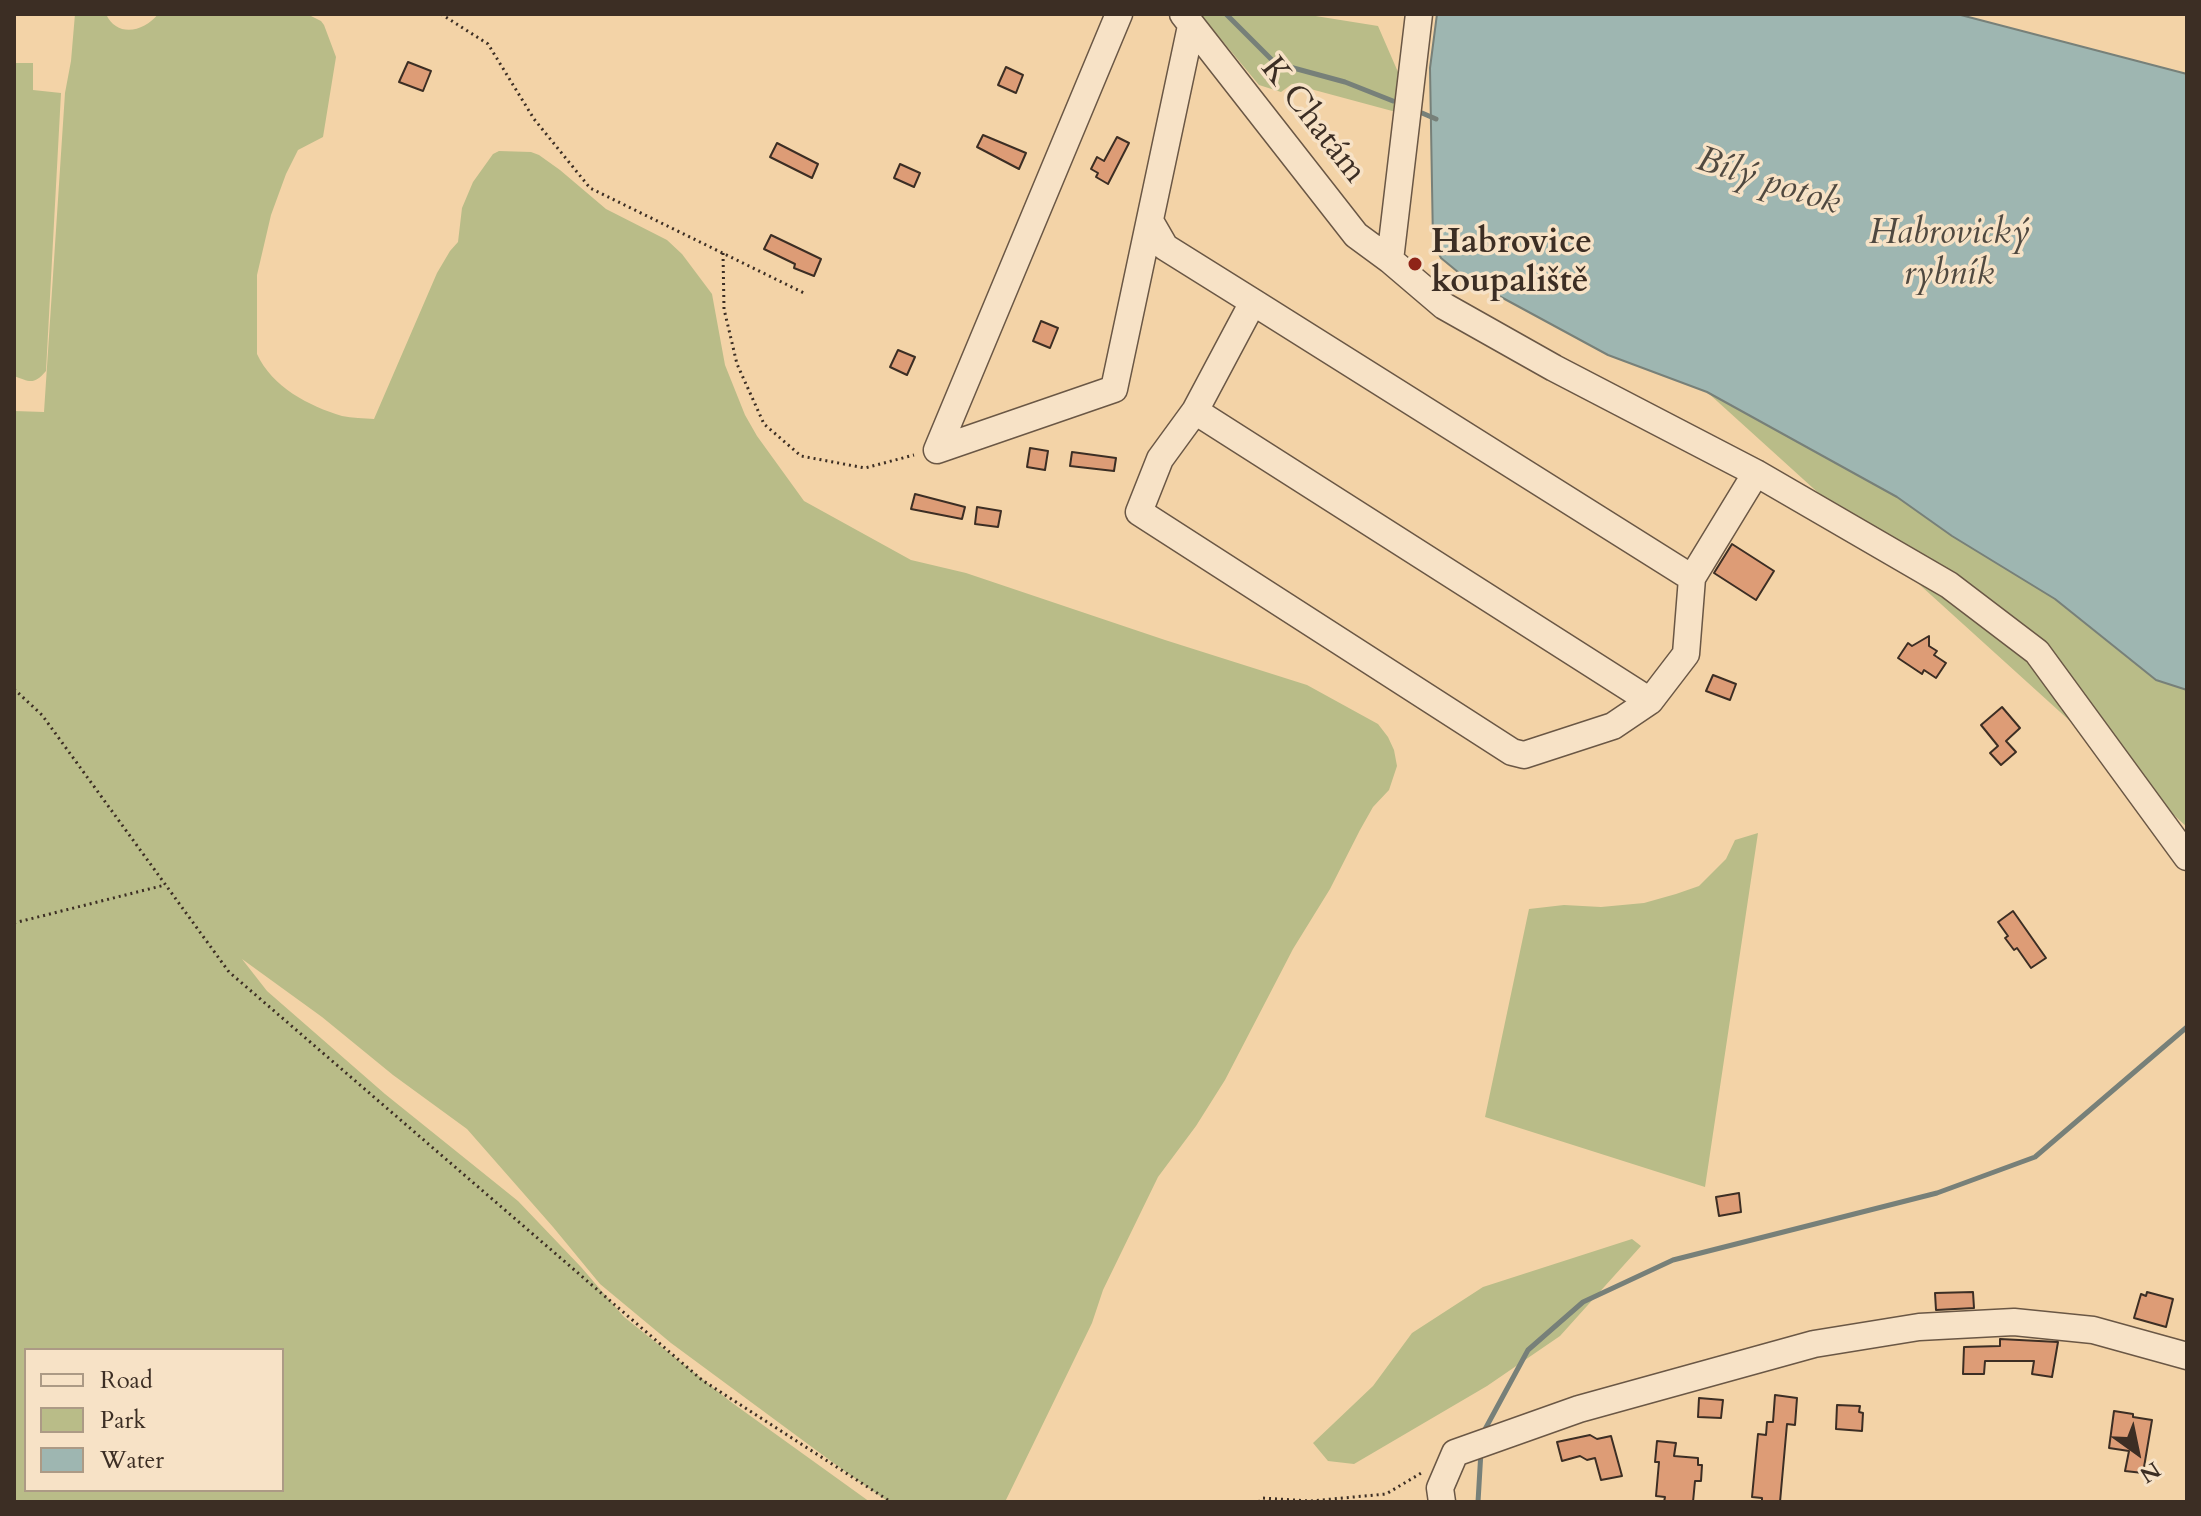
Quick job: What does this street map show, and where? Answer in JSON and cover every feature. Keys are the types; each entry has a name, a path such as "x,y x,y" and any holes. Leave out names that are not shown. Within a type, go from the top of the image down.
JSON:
{"street":[{"path":"937,450 1119,14"},
{"path":"1390,260 1419,14"},
{"path":"937,450 1114,389 1150,221 1187,20"},
{"name":"K Chatám","path":"1187,20 1356,235 1444,306 1554,368 1756,473 1949,585 2037,652 2187,857"},
{"path":"1150,221 1165,247 1692,578"},
{"path":"1253,302 1195,411 1160,459 1139,512 1512,752 1524,755 1613,726 1650,701 1686,654 1692,578 1756,473"},
{"path":"1195,411 1650,701"},
{"path":"1442,1502 1440,1488 1455,1453 1579,1409 1814,1344 1919,1327 2014,1322 2093,1330 2187,1356"}],"path":[{"path":"441,14 488,44 534,119 590,188 806,294"},
{"path":"723,253 727,323 737,364 764,424 801,456 865,468 937,450"},
{"path":"14,689 42,715 229,972 702,1380 891,1502"},
{"path":"14,923 165,885"},
{"path":"1259,1502 1262,1498 1311,1501 1386,1494 1455,1453"}],"green space":[{"path":"75,14 106,14 117,27 131,30 146,25 158,14 307,14 324,25 336,57 323,137 298,150 286,174 271,215 257,275 257,354 272,376 293,394 342,416 374,419 437,273 458,242 462,208 473,182 493,154 499,151 531,152 560,170 606,209 667,240 682,254 712,294 725,365 745,415 804,501 911,560 966,573 1307,685 1378,724 1388,737 1397,766 1389,790 1373,807 1330,889 1293,949 1225,1080 1158,1177 1103,1290 1092,1323 1005,1502 889,1502 843,1470 671,1343 600,1284 467,1129 242,959 267,991 385,1094 518,1201 624,1317 731,1402 870,1502 14,1502 14,411 44,412 65,93"},
{"path":"1200,14 1303,14 1378,26 1401,79 1396,112 1292,84 1281,92 1259,85"},
{"path":"14,63 33,63 33,90 61,93 46,371 32,381 14,376"},
{"path":"1707,392 1897,497 1952,536 2055,599 2156,680 2187,690 2187,827"},
{"path":"1758,833 1705,1187 1485,1117 1529,909 1644,903 1676,894 1699,886 1726,859 1735,840"},
{"path":"1632,1239 1641,1246 1560,1336 1487,1386 1354,1464 1328,1461 1313,1443 1373,1386 1412,1333 1483,1287"}],"water":[{"name":"Habrovický rybník","path":"1437,14 1957,14 2187,74 2187,690 2156,680 2055,599 1952,536 1897,497 1707,392 1608,355 1464,277 1441,258 1433,243 1430,68"}],"building":[{"path":"408,62 431,71 423,91 399,82"},
{"path":"1006,67 1023,75 1016,93 998,85"},
{"path":"983,135 1026,153 1019,169 977,147"},
{"path":"1117,137 1129,143 1108,184 1096,177 1098,173 1091,169 1097,157 1104,161"},
{"path":"777,143 818,164 812,178 770,157"},
{"path":"900,164 920,173 914,187 894,178"},
{"path":"771,235 821,259 814,276 794,268 795,264 764,249"},
{"path":"1041,321 1058,328 1050,348 1033,341"},
{"path":"898,350 915,357 907,375 890,367"},
{"path":"1030,448 1048,451 1045,470 1027,467"},
{"path":"1072,452 1116,458 1114,471 1070,466"},
{"path":"915,494 965,507 962,519 911,509"},
{"path":"977,507 1001,511 998,527 975,524"},
{"path":"1732,544 1774,571 1756,600 1714,573"},
{"path":"1929,636 1929,646 1937,651 1934,655 1946,663 1936,678 1924,670 1922,674 1898,658 1908,643 1912,646"},
{"path":"1713,675 1736,684 1730,700 1706,691"},
{"path":"2002,707 2020,728 2006,741 2016,752 2001,765 1990,753 1998,746 1981,725"},
{"path":"2013,911 2046,958 2031,968 2017,948 2014,950 2005,938 2008,936 1998,922"},
{"path":"1739,1193 1741,1212 1719,1216 1716,1197"},
{"path":"1973,1292 1974,1308 1936,1310 1935,1293"},
{"path":"2147,1292 2173,1299 2166,1327 2134,1318 2141,1294 2146,1296"},
{"path":"2000,1339 2058,1342 2052,1377 2032,1374 2034,1361 1985,1361 1984,1374 1963,1374 1964,1347 2000,1346"},
{"path":"1775,1395 1797,1398 1795,1425 1787,1424 1780,1502 1752,1497 1758,1434 1766,1435 1767,1422 1773,1422"},
{"path":"1699,1398 1723,1400 1721,1418 1698,1417"},
{"path":"1837,1405 1860,1406 1859,1412 1863,1413 1862,1431 1836,1429"},
{"path":"2114,1411 2152,1420 2143,1473 2125,1471 2129,1451 2109,1448"},
{"path":"1590,1435 1597,1439 1611,1436 1622,1476 1601,1480 1595,1458 1587,1460 1580,1456 1562,1461 1557,1442"},
{"path":"1657,1441 1676,1443 1674,1456 1698,1458 1698,1465 1702,1465 1701,1481 1695,1481 1693,1502 1664,1502 1665,1497 1656,1496"}],"waterway":[{"name":"Bílý potok","path":"1226,14 1275,63 1345,82 1393,101"},
{"name":"Bílý potok","path":"1422,113 1436,119"},
{"path":"1483,1433 1528,1350 1583,1302 1673,1260 1937,1193 2035,1157 2187,1027"},
{"path":"1478,1502 1481,1451"}],"place":[{"name":"Habrovice koupaliště","path":"1415,264"}]}
